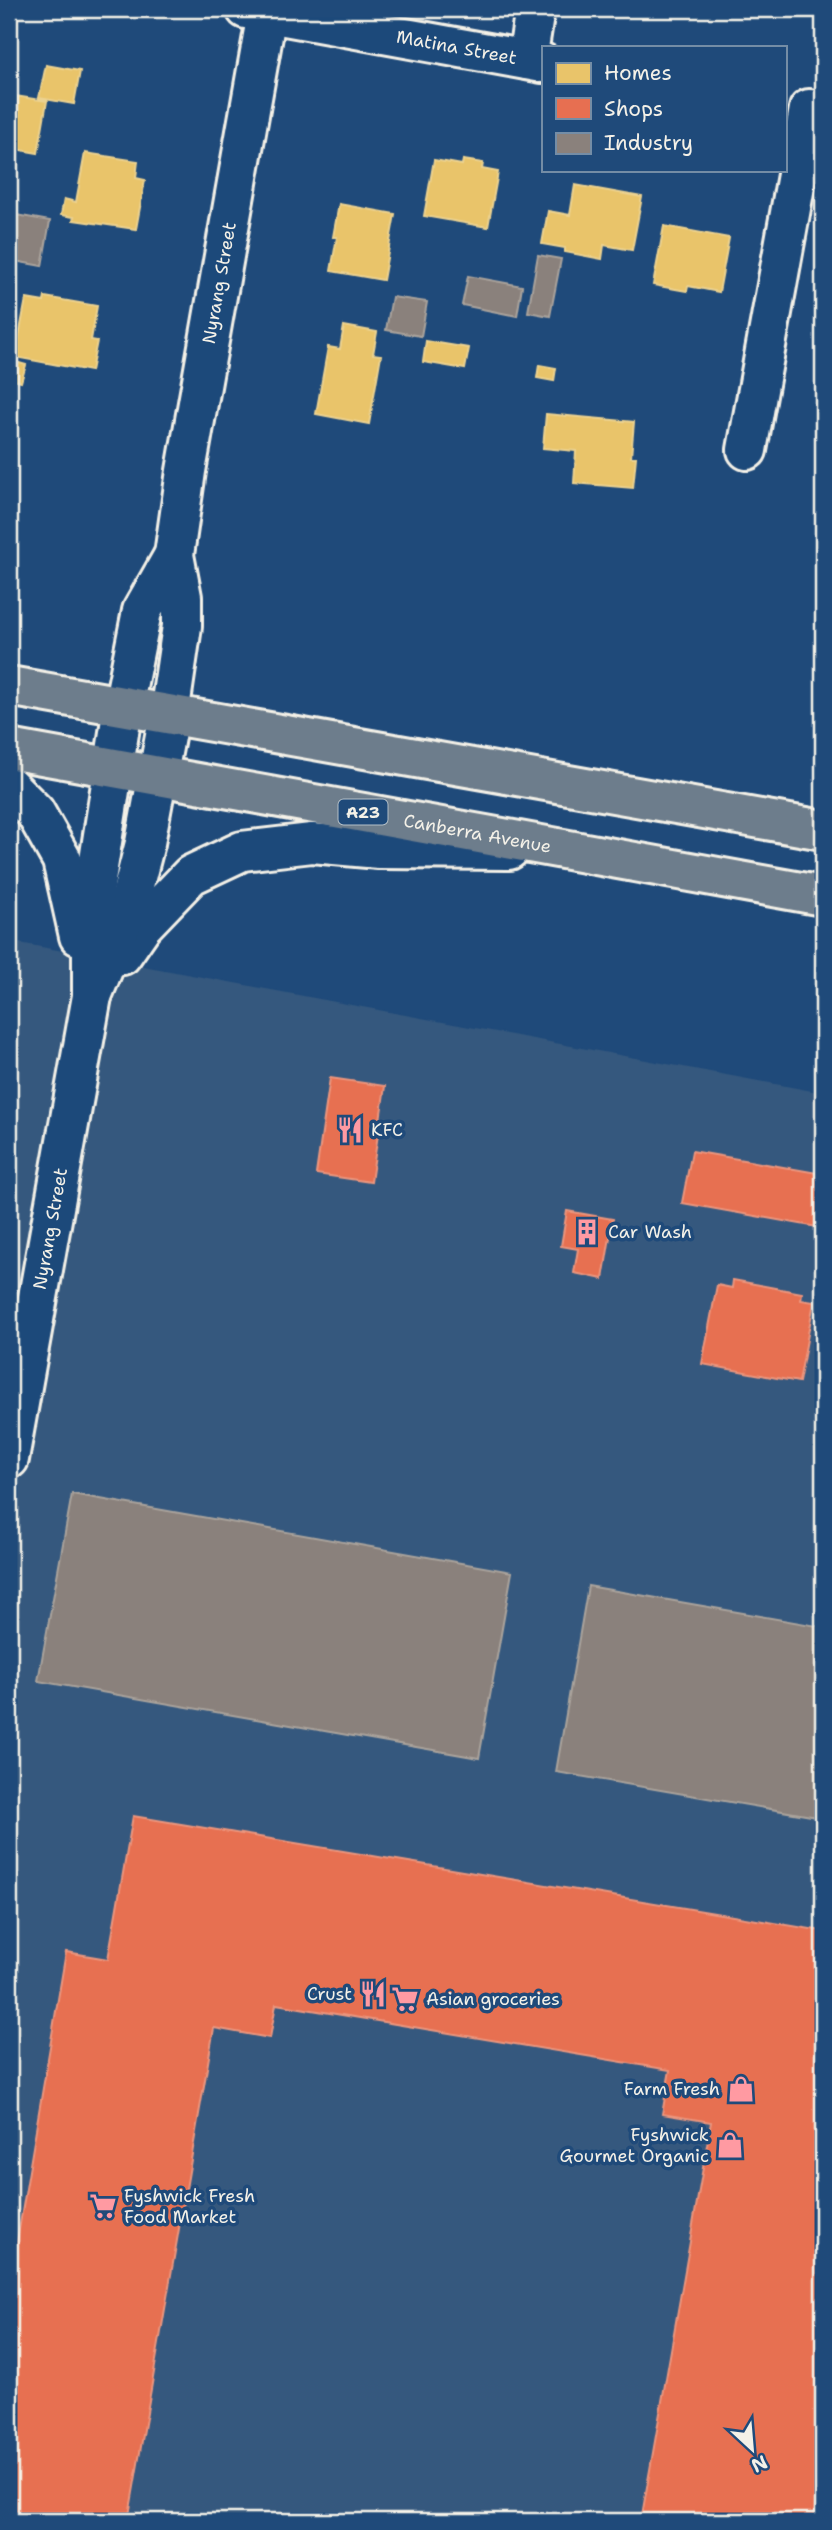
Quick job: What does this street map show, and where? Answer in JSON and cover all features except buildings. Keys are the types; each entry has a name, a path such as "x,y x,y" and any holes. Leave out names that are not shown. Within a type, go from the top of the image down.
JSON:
{"highway":[{"path":"9,686 823,830"},
{"name":"Canberra Avenue","path":"9,749 823,896"}],"street":[{"path":"535,9 535,62"},
{"name":"Matina Street","path":"257,11 535,62"},
{"name":"Nyrang Street","path":"92,996 128,908 145,843 169,715 178,641 183,625 182,597 174,555 257,11"},
{"path":"747,450 806,109"},
{"name":"Nyrang Street","path":"9,1460 92,996 92,905 123,707 142,611 174,555"},
{"path":"9,786 34,812 62,860 92,996"},
{"path":"92,996 142,926 191,875 242,851 312,843 379,849 570,850"}],"shaded area":[{"path":"9,941 823,1093 823,2521 9,2521"}],"place":[{"name":"KFC","path":"350,1130"},
{"name":"Car Wash","path":"587,1232"},
{"name":"Crust","path":"373,1994"},
{"name":"Asian groceries","path":"405,1999"},
{"name":"Farm Fresh","path":"741,2089"},
{"name":"Fyshwick Gourmet Organic","path":"730,2145"},
{"name":"Fyshwick Fresh Food Market","path":"103,2206"}]}
